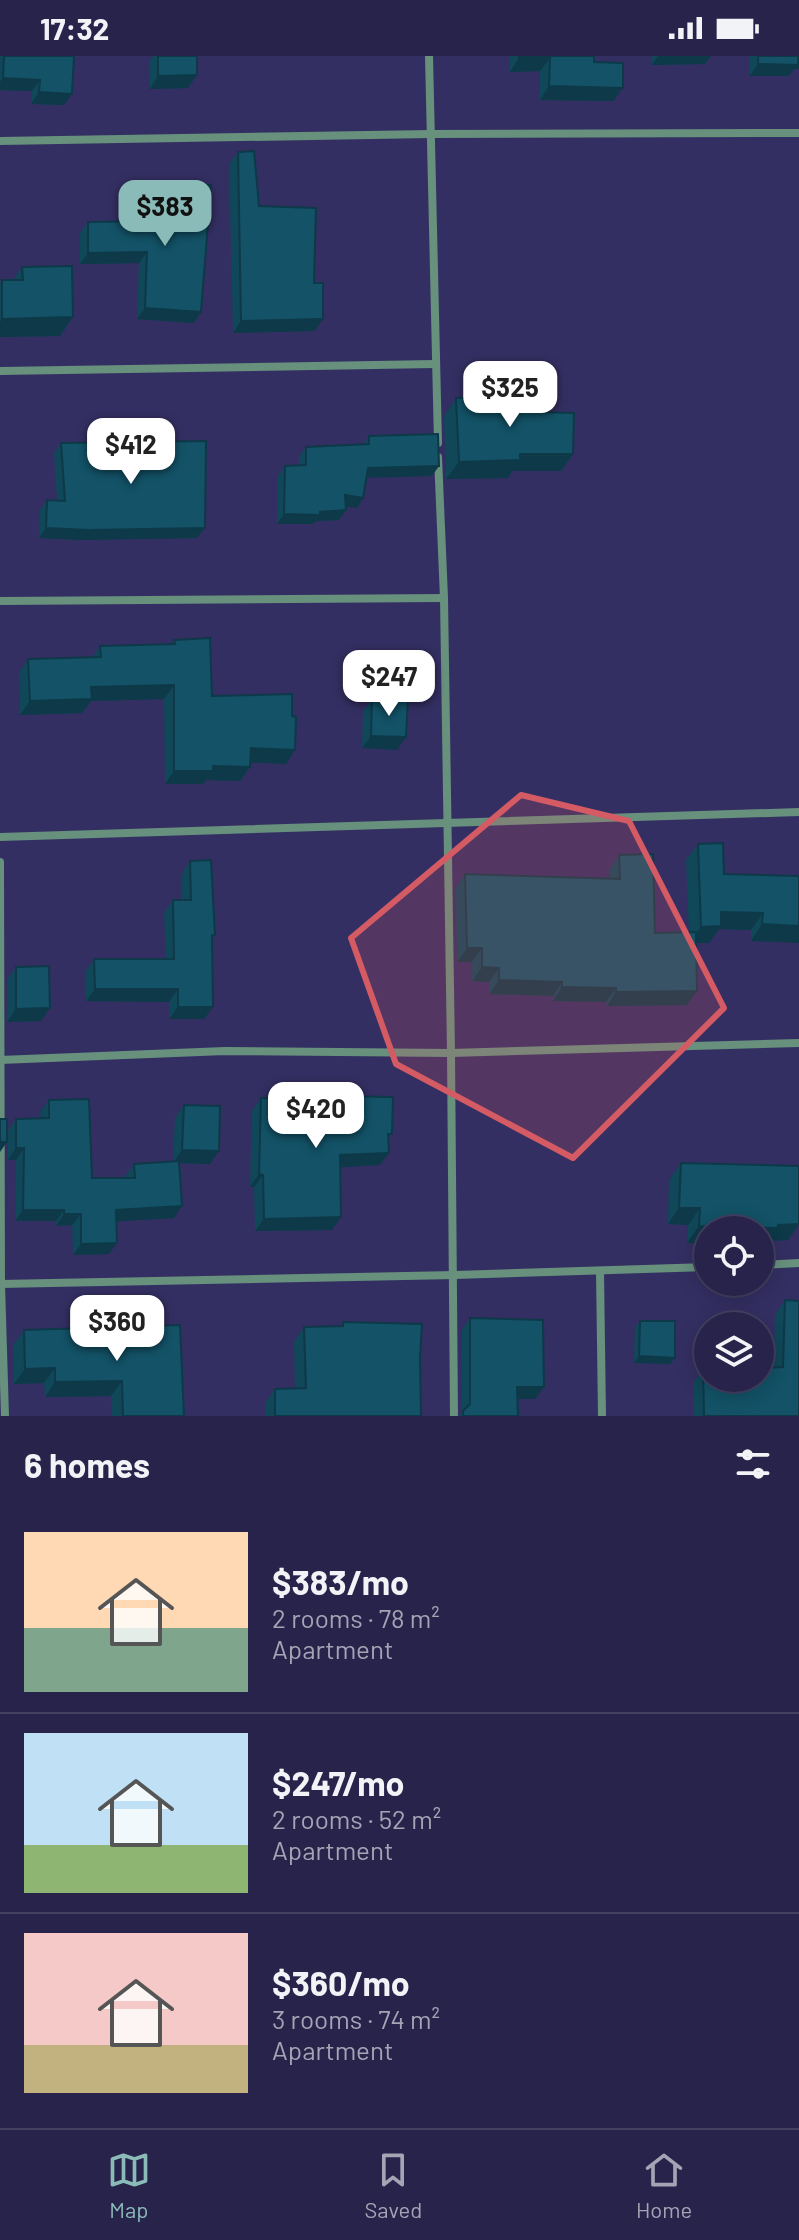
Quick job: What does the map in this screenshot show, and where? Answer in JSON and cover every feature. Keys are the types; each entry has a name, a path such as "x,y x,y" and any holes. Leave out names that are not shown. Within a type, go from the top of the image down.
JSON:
{"street":[{"path":"429,56 435,364 444,598 455,1275 454,1416"},
{"path":"0,141 431,134 799,133"},
{"path":"0,371 435,364"},
{"path":"0,601 444,598"},
{"path":"0,837 799,812"},
{"path":"0,862 1,1284 5,1416"},
{"path":"1,1060 225,1051 451,1053 799,1043"},
{"path":"774,1264 799,1263"},
{"path":"1,1284 694,1268"},
{"path":"600,1271 602,1416"}],"highlighted area":[{"path":"521,795 629,821 724,1008 573,1158 396,1064 351,938"}],"building":[{"path":"4,56 74,56 72,94 39,92 40,80 3,78"},
{"path":"158,56 197,56 197,75 158,76"},
{"path":"519,56 594,56 594,62 623,63 623,88 549,86 550,58"},
{"path":"758,56 799,58 798,65 758,64"},
{"path":"254,151 259,206 316,208 314,283 323,283 323,319 241,321 238,152"},
{"path":"211,185 201,312 145,308 147,252 88,253 88,222 160,221 160,218 167,218 165,187"},
{"path":"72,266 73,317 2,319 2,280 23,280 22,267"},
{"path":"537,396 537,412 574,413 573,454 520,454 520,460 459,462 456,398"},
{"path":"438,434 439,466 368,468 363,498 345,495 346,510 320,512 320,515 284,514 285,466 306,465 306,447 369,444 369,436"},
{"path":"206,441 205,528 46,528 47,500 65,501 61,443"},
{"path":"210,638 212,696 292,694 292,716 296,717 295,750 251,748 250,767 213,766 213,771 174,771 174,685 91,687 92,699 30,701 28,659 101,657 100,646 175,644 174,640"},
{"path":"372,699 408,699 406,737 371,736"},
{"path":"723,843 724,874 799,876 799,926 762,924 763,913 721,912 721,926 701,927 698,844"},
{"path":"653,854 655,933 696,932 697,991 616,992 616,988 562,987 562,982 499,980 499,968 482,967 482,948 467,948 465,874 620,879 619,855"},
{"path":"211,860 215,935 212,935 213,1007 178,1007 178,989 95,989 94,959 174,959 173,900 191,900 190,861"},
{"path":"49,966 50,1008 16,1009 16,967"},
{"path":"339,1096 393,1097 389,1153 340,1155 341,1217 264,1219 263,1175 259,1174 261,1098 339,1100"},
{"path":"89,1099 92,1178 135,1178 134,1164 179,1161 182,1206 116,1210 117,1243 81,1244 81,1214 64,1214 64,1210 23,1210 24,1148 16,1148 16,1119 49,1118 49,1100"},
{"path":"184,1105 220,1106 219,1151 182,1150"},
{"path":"0,1119 7,1119 7,1142 0,1142"},
{"path":"681,1163 799,1166 799,1224 774,1228 774,1216 700,1216 700,1208 679,1208"},
{"path":"785,1300 799,1301 799,1416 704,1416 703,1392 774,1392 774,1367 783,1367"},
{"path":"470,1318 543,1320 544,1387 517,1387 518,1416 463,1416 463,1411 470,1404"},
{"path":"640,1321 675,1321 675,1358 639,1356"},
{"path":"343,1322 422,1324 421,1416 275,1416 275,1389 306,1388 304,1327 343,1326"},
{"path":"180,1325 184,1416 123,1416 122,1381 55,1382 55,1368 25,1369 24,1330"}]}
